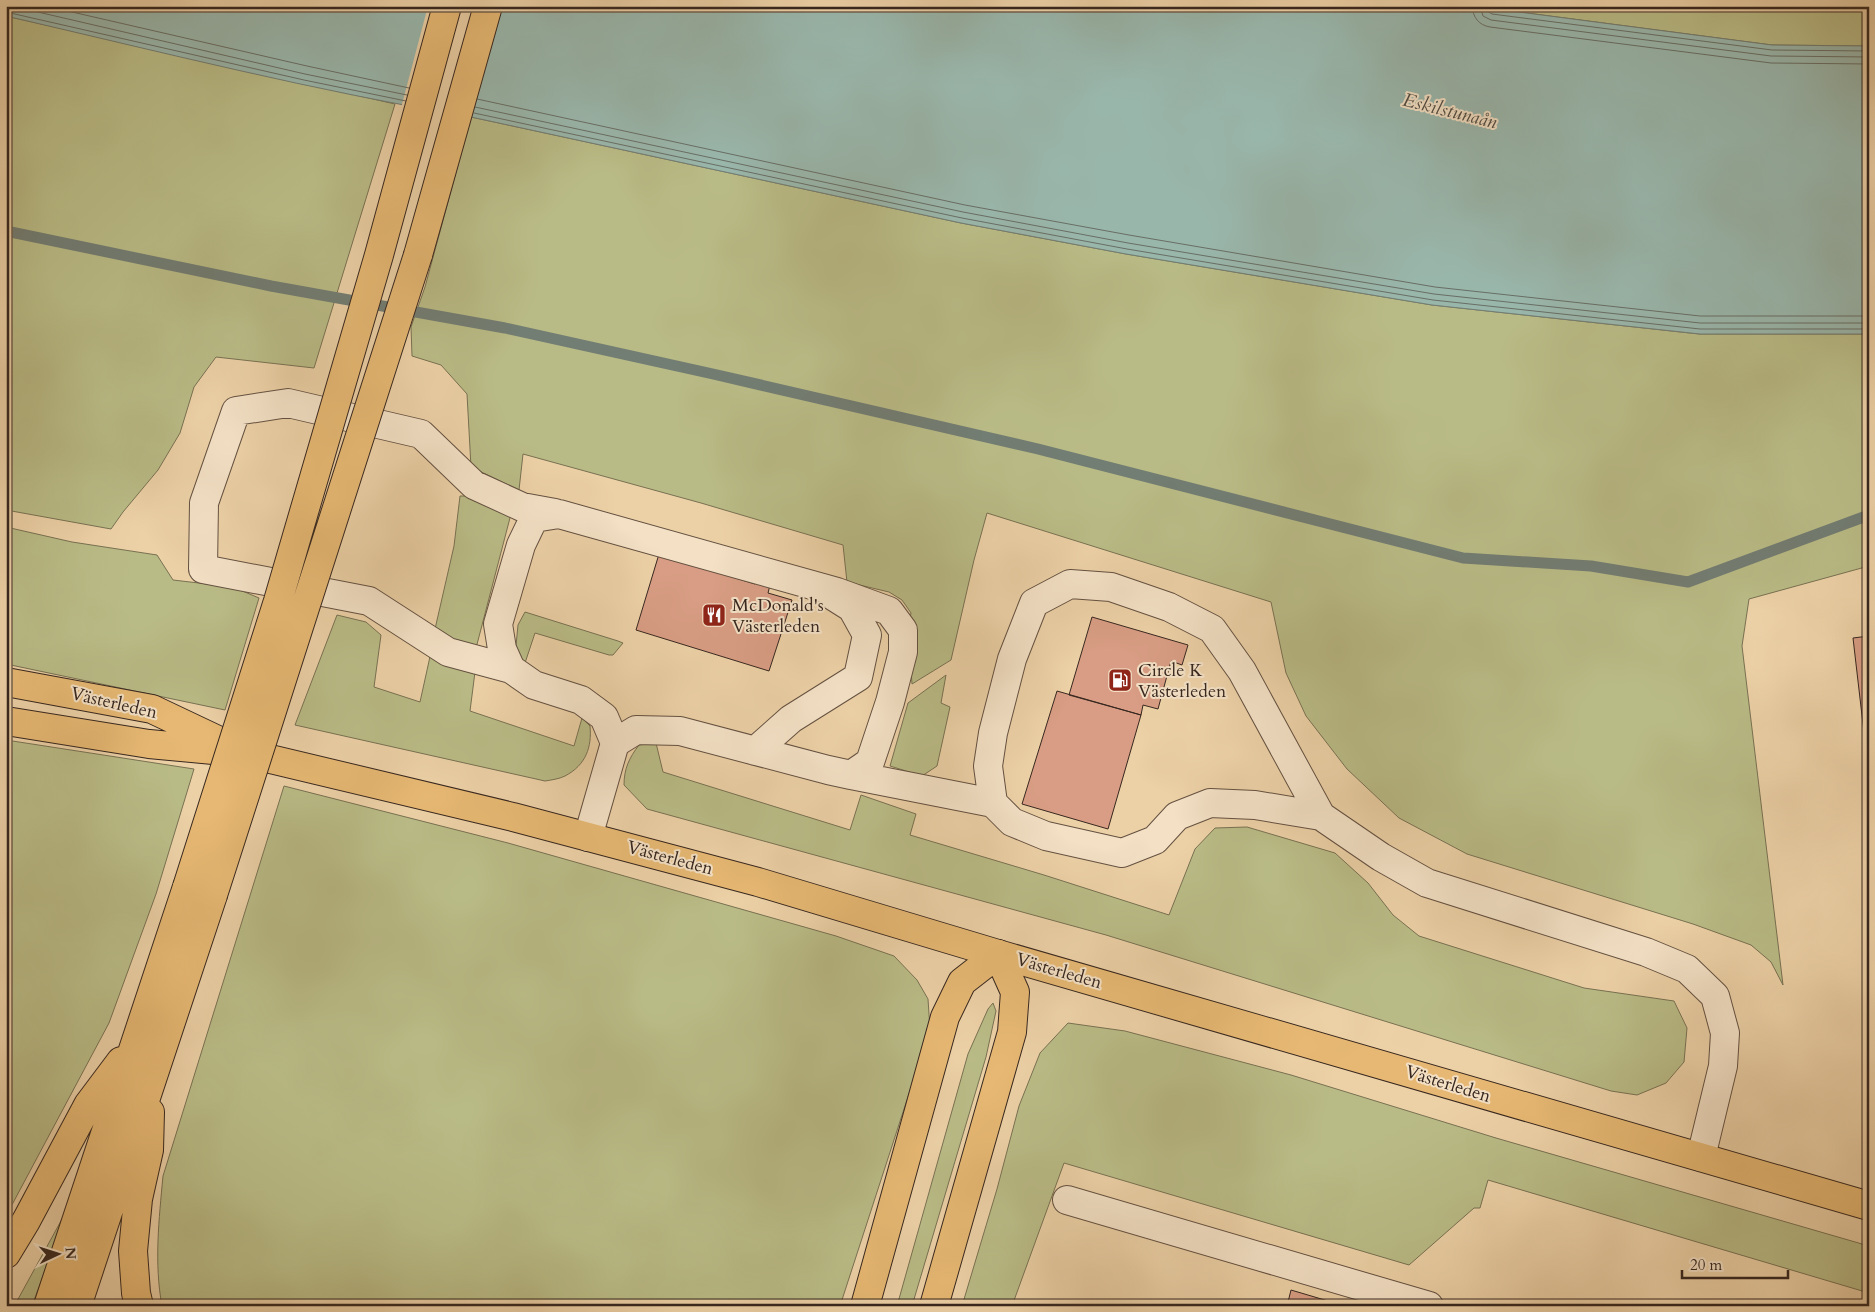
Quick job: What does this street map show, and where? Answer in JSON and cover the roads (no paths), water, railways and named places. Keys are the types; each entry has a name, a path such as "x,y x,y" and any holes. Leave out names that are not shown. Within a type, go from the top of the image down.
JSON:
{"main road":[{"path":"48,1306 187,887 280,592 376,264 447,6"},
{"path":"77,1306 213,895 418,255 488,6"},
{"name":"Västerleden","path":"6,682 152,709 245,753"},
{"name":"Västerleden","path":"6,721 149,744 245,753 513,817 758,882 998,954 1869,1206"},
{"path":"865,1306 944,1017 962,982 998,954 1015,992 1012,1032 934,1306"},
{"path":"6,1254 26,1221 88,1105 134,1044"},
{"path":"140,1306 136,1293 133,1251 138,1199 149,1150 151,1080"}],"lane":[{"path":"588,837 615,743 604,717 582,700 534,685 512,669 448,652 369,601 203,569 204,503 236,411 288,403 421,434 474,485 522,508 559,514 821,588 889,610 903,630 903,652 895,685 870,762 852,775"},
{"path":"512,669 502,649 498,624 507,586 521,545 534,518 559,514"},
{"path":"993,803 988,766 992,733 1012,659 1034,603 1070,584 1111,587 1169,607 1212,629 1242,671 1321,816"},
{"path":"755,751 791,719 858,677 867,635 852,608 821,588"},
{"path":"615,743 636,730 680,731 828,770 993,803 1012,822 1046,836 1122,853 1155,840 1177,816 1210,803 1255,805 1321,816 1381,856 1427,883 1646,952 1687,969 1715,996 1724,1033 1723,1066 1701,1157"},
{"path":"1067,1200 1429,1306"}],"water":[{"name":"Eskilstunaån","path":"6,6 1473,6 1772,45 1869,46 1869,334 1700,334 1432,305 1126,254 961,223 471,117 296,83 6,16"}],"waterway":[{"path":"6,231 271,286 505,328 713,374 1038,449 1463,558 1591,566 1688,582 1869,515"}],"place":[{"name":"McDonald's Västerleden","path":"714,615"},
{"name":"Circle K Västerleden","path":"1120,680"}]}
